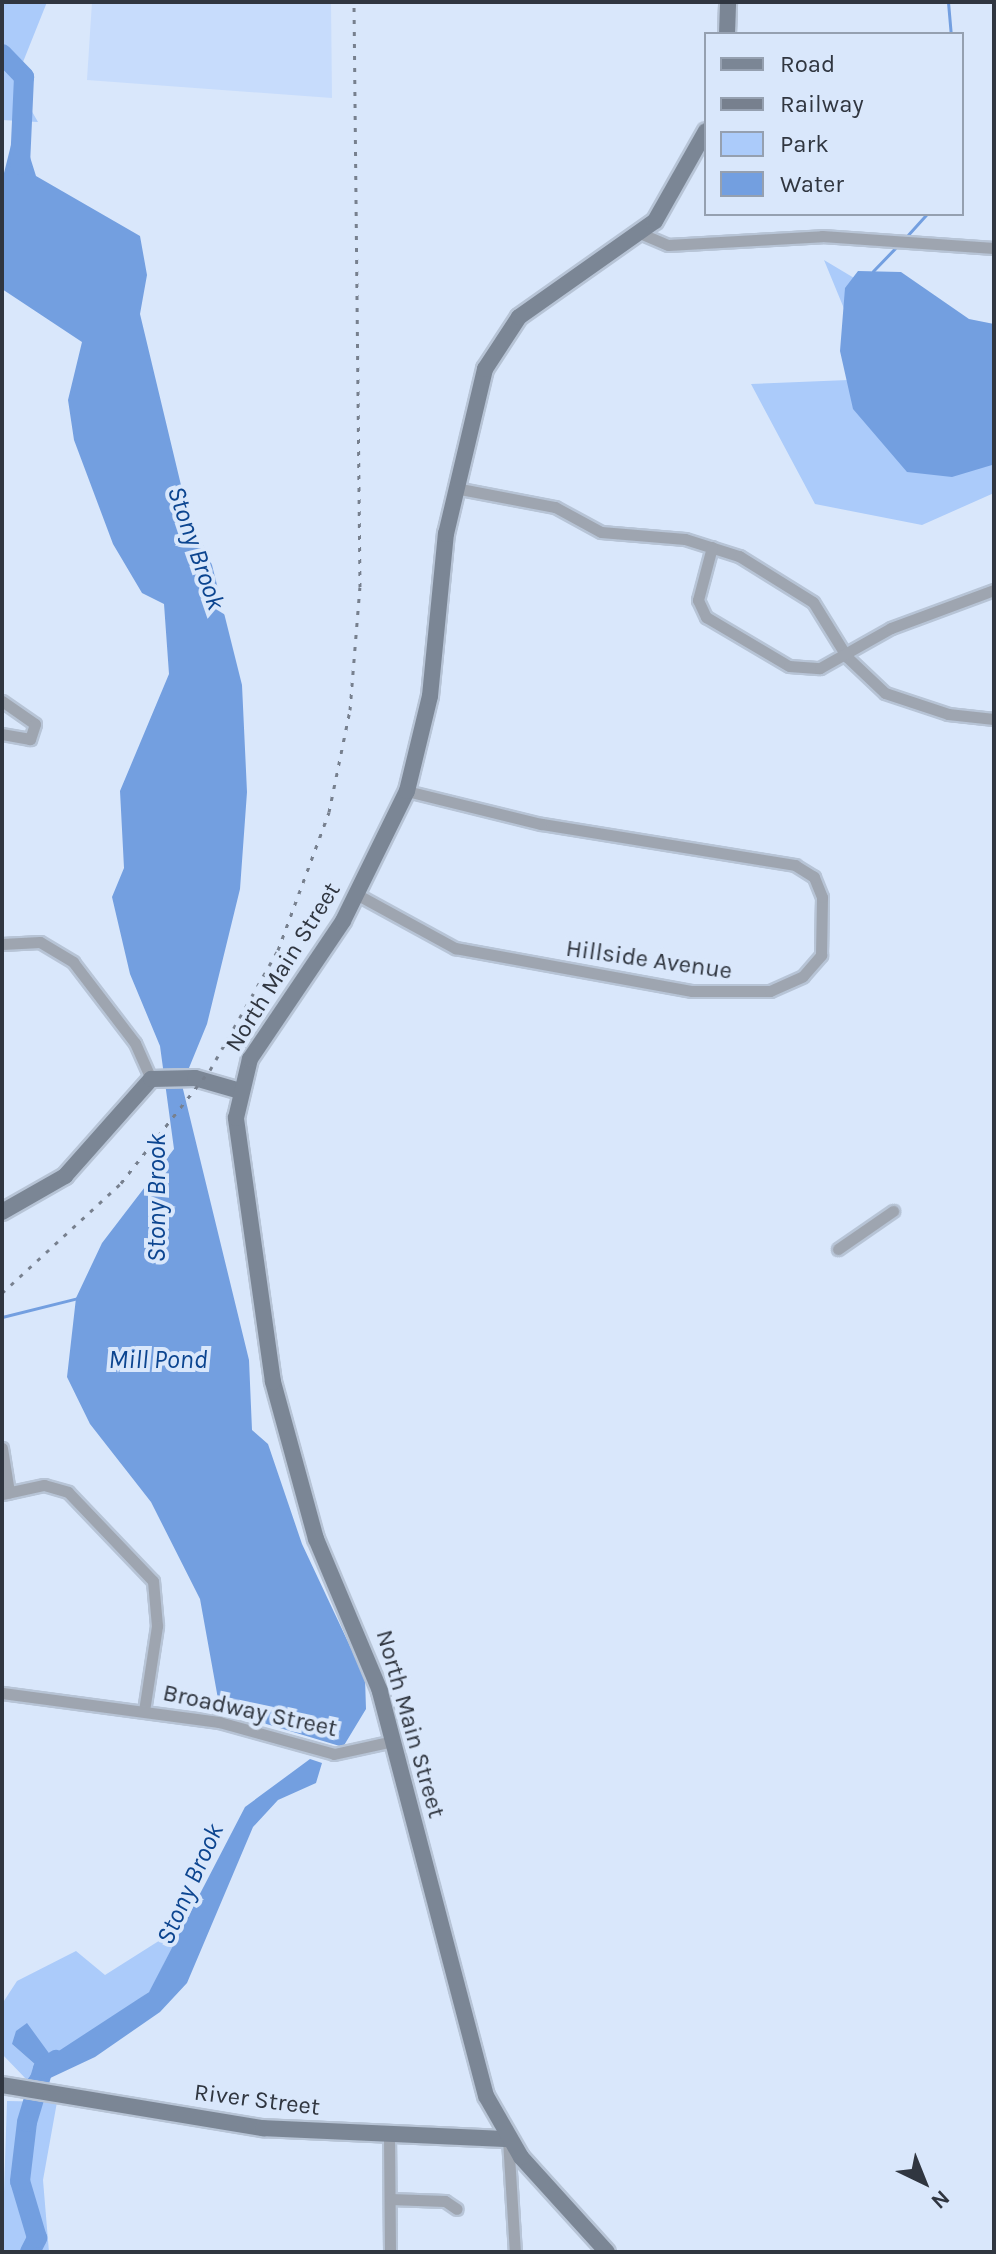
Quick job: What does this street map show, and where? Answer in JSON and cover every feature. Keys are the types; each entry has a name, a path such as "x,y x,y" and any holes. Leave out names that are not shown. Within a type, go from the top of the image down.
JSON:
{"main road":[{"path":"727,32 728,2"},
{"name":"North Main Street","path":"607,2252 508,2139 486,2096 393,1741 364,1644 312,1528 268,1362 239,1172 240,1091 257,1047 358,895 407,791 430,696 455,488 468,423 500,339 519,317 642,234 704,134"},
{"path":"2,1212 65,1176 157,1078 190,1078 240,1091"},
{"name":"River Street","path":"2,2085 263,2128 508,2139"}],"street":[{"path":"642,234 668,245 822,236 994,248"},
{"path":"455,488 555,507 601,532 712,547 798,588 847,657 885,693 909,703 994,719"},
{"path":"712,547 698,600 706,617 789,666 820,668 847,657 891,628 994,590"},
{"path":"2,701 28,713 35,732 21,741 2,734"},
{"name":"Hillside Avenue","path":"358,895 455,948 692,991 770,991 803,976 821,955 822,897 814,877 795,865 541,824 407,791"},
{"path":"2,944 40,942 73,962 135,1043 157,1078"},
{"path":"838,1249 893,1211"},
{"path":"2,1448 6,1493 44,1485 68,1492 153,1581 157,1626 144,1711"},
{"name":"Broadway Street","path":"2,1693 219,1722 334,1754 393,1741"},
{"path":"389,2135 390,2252"},
{"path":"508,2139 515,2252"},
{"path":"390,2199 445,2201 457,2209"}],"shaded area":[{"path":"92,2 331,2 332,98 87,80"}],"green space":[{"path":"2,2 47,2 15,82 38,122 2,120"},
{"path":"824,260 961,342 994,340 994,493 922,525 815,504 751,384 873,379"},
{"path":"184,1925 150,1991 90,2036 51,2056 12,2044 37,2066 27,2080 2,2054 2,2004 17,1981 76,1951 105,1975"},
{"path":"7,2101 57,2102 43,2180 49,2252 2,2252"}],"water":[{"name":"Mill Pond","path":"12,141 25,141 36,176 140,236 147,275 140,314 186,506 212,565 242,685 247,792 240,889 207,1024 182,1085 249,1360 252,1430 268,1444 302,1544 365,1678 366,1709 343,1747 220,1710 200,1599 151,1502 90,1424 67,1377 76,1298 102,1243 174,1149 160,1046 130,974 112,897 124,868 120,791 169,674 164,604 142,593 113,544 74,440 68,400 82,342 2,289 2,181"},
{"path":"858,271 901,272 969,319 994,324 992,465 952,477 907,472 853,409 840,351 845,288"},
{"path":"310,1759 322,1763 316,1783 278,1800 253,1827 187,1983 160,2012 95,2057 46,2080 27,2080 37,2066 12,2044 16,2031 27,2023 51,2056 149,1992 245,1807"}],"waterway":[{"path":"948,2 951,32"},
{"name":"Stony Brook","path":"2,54 24,77 20,165"},
{"path":"906,237 925,216"},
{"path":"873,271 898,245"},
{"path":"2,1317 78,1298"},
{"name":"Stony Brook","path":"30,2252 37,2238 20,2181 27,2122 43,2069 56,2060"}],"railway":[{"path":"2,1293 121,1183 210,1070 278,950 329,812 350,710 360,587 354,2"}]}
